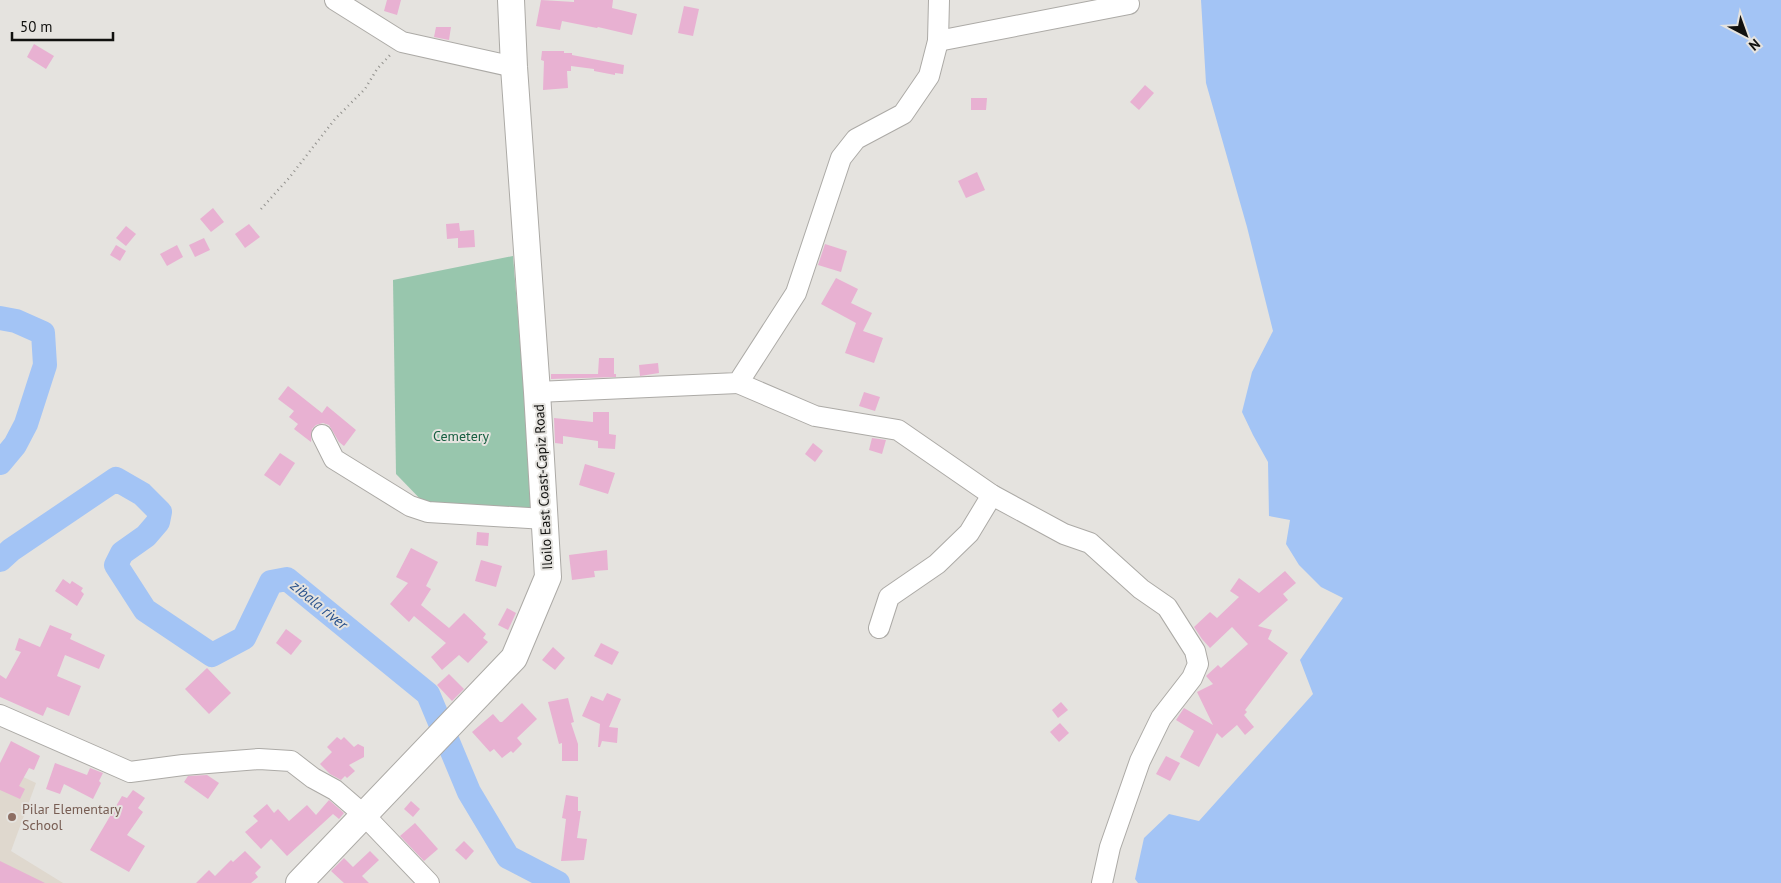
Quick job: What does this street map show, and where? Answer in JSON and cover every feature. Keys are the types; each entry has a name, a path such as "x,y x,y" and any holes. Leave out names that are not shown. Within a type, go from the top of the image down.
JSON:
{"main road":[{"name":"Iloilo East Coast-Capiz Road","path":"299,883 514,658 548,577 511,0"}],"street":[{"path":"335,0 402,42 514,67"},
{"path":"738,383 796,293 840,158 856,139 903,114 929,76 938,41 938,0"},
{"path":"938,41 1129,4"},
{"path":"537,392 738,383 815,416 898,430 992,495 1064,534 1090,543 1140,588 1167,607 1195,651 1198,664 1192,678 1161,718 1140,762 1110,847 1102,883"},
{"path":"322,435 334,459 410,506 428,512 545,519"},
{"path":"879,628 889,597 937,564 969,533 992,495"},
{"path":"0,715 130,772 183,765 258,759 291,761 313,778 335,790 364,815 429,883"}],"path":[{"path":"261,209 289,178 335,119 365,89 377,69 402,42"}],"shaded area":[{"name":"Pilar Elementary School","path":"0,766 36,783 11,851 63,883 0,883"}],"green space":[{"name":"Cemetery","path":"513,256 534,514 428,507 396,474 393,280"}],"water":[{"path":"1201,0 1781,0 1781,883 1138,883 1135,879 1144,838 1169,814 1199,821 1313,694 1300,660 1343,598 1321,587 1299,565 1286,544 1290,520 1269,516 1268,462 1242,412 1252,372 1273,331 1247,227 1206,83"}],"building":[{"path":"387,0 401,0 397,15 384,11"},
{"path":"541,0 574,2 574,0 613,0 612,8 637,14 632,35 562,21 560,30 536,26"},
{"path":"684,6 699,9 693,36 678,33"},
{"path":"436,27 451,27 449,40 434,37"},
{"path":"34,44 54,56 46,69 27,57"},
{"path":"542,51 564,51 564,53 572,53 572,55 624,65 623,74 615,73 615,75 594,71 594,69 571,66 571,71 567,71 568,88 543,90 544,61 541,60"},
{"path":"1145,85 1154,93 1139,110 1130,102"},
{"path":"971,98 987,98 986,110 971,110"},
{"path":"977,172 985,190 966,198 958,181"},
{"path":"213,208 224,222 211,232 200,219"},
{"path":"459,223 460,231 474,230 475,247 458,248 458,238 447,239 446,224"},
{"path":"249,224 260,237 245,248 235,234"},
{"path":"126,226 136,234 126,246 116,238"},
{"path":"204,238 210,250 195,257 189,245"},
{"path":"825,244 847,251 841,272 818,265"},
{"path":"116,245 126,251 120,261 110,255"},
{"path":"177,245 183,257 167,266 160,254"},
{"path":"836,278 858,289 851,303 872,313 863,331 883,338 874,363 845,353 856,323 821,304"},
{"path":"599,358 614,358 614,374 616,374 616,377 551,379 551,374 598,374"},
{"path":"658,363 659,373 640,376 639,365"},
{"path":"288,386 322,413 327,406 356,430 344,446 339,442 329,425 323,423 316,425 312,429 311,442 294,429 298,424 289,417 294,411 278,399"},
{"path":"864,392 880,397 875,411 859,406"},
{"path":"593,412 609,412 609,434 616,435 615,449 598,448 598,441 563,436 563,444 555,443 554,418 593,422"},
{"path":"872,438 886,440 882,454 869,450"},
{"path":"813,443 823,451 815,462 805,454"},
{"path":"280,453 295,463 280,486 264,475"},
{"path":"585,464 615,473 608,494 579,485"},
{"path":"477,532 489,533 488,546 476,545"},
{"path":"411,548 438,562 426,586 431,589 421,605 449,628 464,613 486,634 483,638 488,642 468,663 459,655 442,670 431,657 446,643 414,616 409,622 390,604 408,583 396,577"},
{"path":"607,550 608,570 594,571 595,577 572,580 569,555"},
{"path":"481,560 502,566 496,587 475,581"},
{"path":"1285,571 1296,583 1283,594 1288,600 1258,626 1272,630 1268,639 1288,653 1245,710 1247,712 1244,715 1254,727 1245,735 1237,725 1222,738 1217,733 1199,767 1180,757 1194,731 1176,720 1184,708 1213,725 1197,692 1213,684 1206,676 1218,665 1221,668 1248,644 1232,627 1210,648 1194,627 1210,612 1217,618 1239,597 1230,591 1239,578 1259,593"},
{"path":"63,579 70,584 72,581 83,588 81,591 84,594 77,606 55,591"},
{"path":"507,608 516,613 508,630 498,625"},
{"path":"50,625 72,634 70,639 105,655 99,669 65,655 57,676 81,686 69,716 47,707 43,716 0,697 0,675 6,679 21,652 15,650 19,638 40,647"},
{"path":"286,629 302,641 291,655 276,643"},
{"path":"601,643 619,652 612,665 594,656"},
{"path":"553,647 565,658 555,670 542,660"},
{"path":"207,668 231,693 209,714 185,689"},
{"path":"449,674 464,689 452,701 437,685"},
{"path":"607,693 621,699 609,727 618,728 617,743 602,741 600,747 598,747 600,724 582,716 591,696 603,701"},
{"path":"568,698 574,722 571,723 578,744 578,761 562,761 562,743 559,744 548,702"},
{"path":"1061,702 1068,710 1058,718 1052,710"},
{"path":"522,703 537,719 517,738 522,744 513,753 511,751 502,758 494,749 490,752 472,732 493,714 502,722"},
{"path":"1060,723 1069,733 1059,742 1050,732"},
{"path":"337,737 341,740 344,737 354,747 358,744 364,747 364,757 349,765 355,771 347,778 345,776 341,780 330,774 320,764 332,752 327,747"},
{"path":"11,741 40,756 34,770 29,768 19,786 25,789 20,799 0,790 0,763"},
{"path":"1166,756 1180,763 1170,781 1156,774"},
{"path":"55,763 87,775 90,768 103,773 99,781 101,783 93,799 64,784 60,794 46,789"},
{"path":"207,775 219,783 208,799 184,782 188,776"},
{"path":"133,790 145,798 138,808 143,812 127,835 145,846 129,872 90,850 122,796 127,798"},
{"path":"566,795 578,797 578,811 581,811 577,838 587,839 584,860 561,861 566,819 562,818"},
{"path":"329,800 344,813 339,819 333,814 287,856 271,839 261,849 245,832 258,821 253,816 267,804 274,813 278,809 289,821 307,805 316,815"},
{"path":"411,801 420,809 413,817 404,809"},
{"path":"415,823 438,849 424,861 400,836"},
{"path":"464,841 474,851 466,860 455,850"},
{"path":"245,851 261,867 255,873 258,877 251,883 196,883 209,870 215,876 231,860 233,862"},
{"path":"370,851 379,860 362,876 369,883 344,883 331,871 344,858 353,867"},
{"path":"0,861 45,883 0,883"}],"waterway":[{"name":"zibala river","path":"0,318 16,321 43,333 45,365 26,424 15,445 0,463"},
{"name":"zibala river","path":"0,560 11,550 116,479 142,494 160,512 158,522 146,536 122,553 116,565 145,610 212,655 244,638 271,582 287,579 428,694 469,792 508,857 558,883"}],"place":[{"name":"Pilar Elementary School","path":"12,817"}]}
